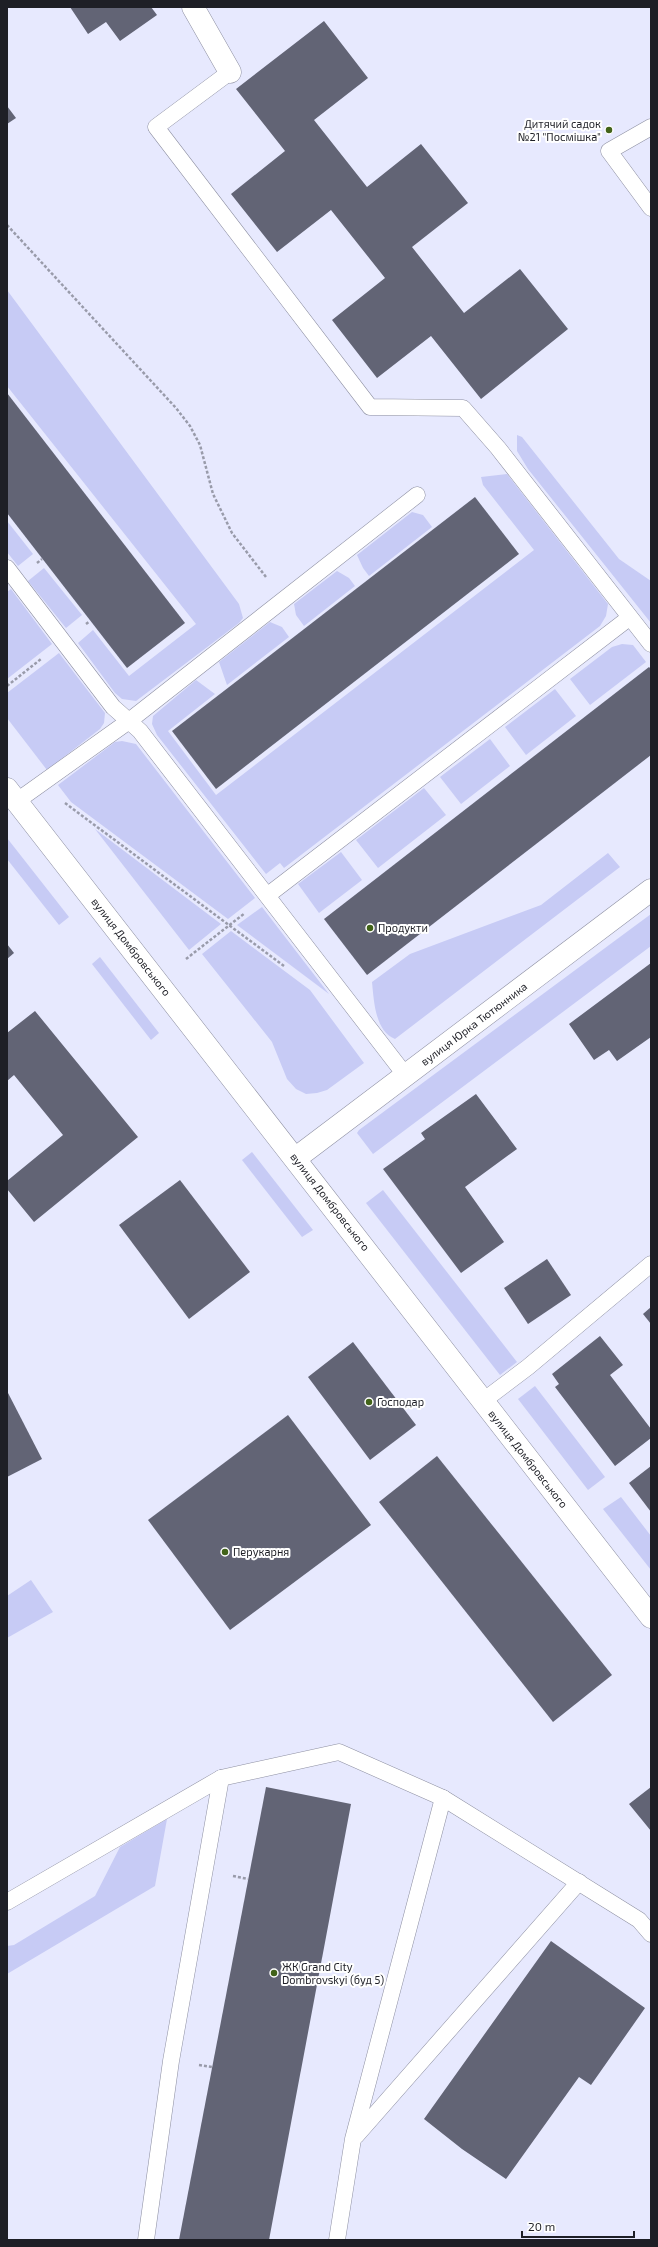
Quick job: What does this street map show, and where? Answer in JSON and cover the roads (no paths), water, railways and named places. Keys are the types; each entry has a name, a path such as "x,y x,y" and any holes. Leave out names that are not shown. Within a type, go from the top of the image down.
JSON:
{"street":[{"path":"193,7 230,72"},
{"name":"вулиця Домбровського","path":"12,795 296,1158 651,1617"},
{"name":"вулиця Юрка Тютюнника","path":"296,1158 651,890"}],"lane":[{"path":"230,72 156,127 370,407 463,408 498,448 651,644"},
{"path":"651,127 608,151 651,208"},
{"path":"12,795 129,721 284,601 417,495"},
{"path":"7,568 113,707 140,731 268,895 406,1076"},
{"path":"268,895 630,618"},
{"path":"483,1401 528,1367 651,1264"},
{"path":"7,1902 222,1778 339,1752 443,1798 638,1920 651,1934"},
{"path":"146,2240 171,2061 222,1778"},
{"path":"337,2240 353,2139 443,1798"},
{"path":"353,2139 579,1882"}],"place":[{"name":"Дитячий садок №21 \"Посмішка\"","path":"609,130"},
{"name":"Продукти","path":"370,928"},
{"name":"Господар","path":"369,1402"},
{"name":"Перукарня","path":"225,1552"},
{"name":"ЖК Grand City Dombrovskyi (буд 5)","path":"274,1973"}]}
